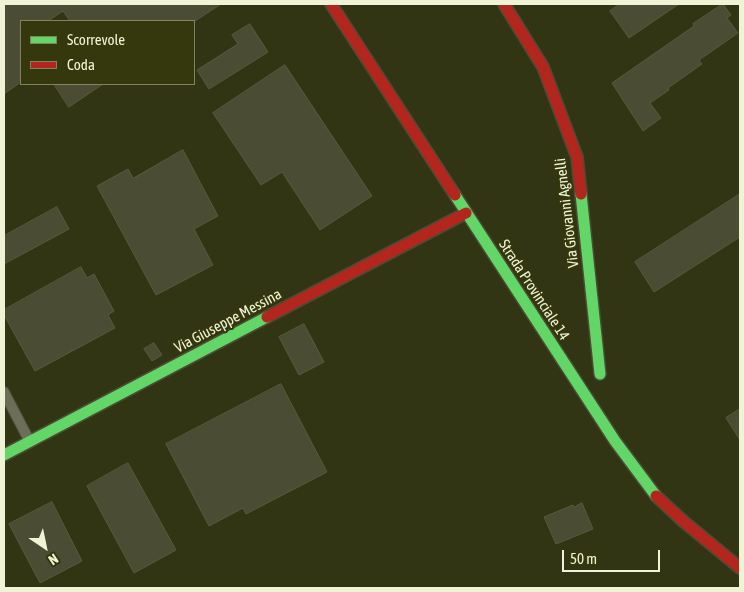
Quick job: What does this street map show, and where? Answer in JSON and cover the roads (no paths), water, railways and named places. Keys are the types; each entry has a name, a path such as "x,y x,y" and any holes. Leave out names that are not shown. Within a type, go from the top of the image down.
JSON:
{"street":[{"name":"Strada Provinciale 14","path":"331,4 614,441 656,496 740,568"},
{"name":"Via Giovanni Agnelli","path":"504,4 543,67 577,157 600,374"},
{"name":"Via Giuseppe Messina","path":"4,455 466,213"},
{"path":"4,392 30,442"}]}
